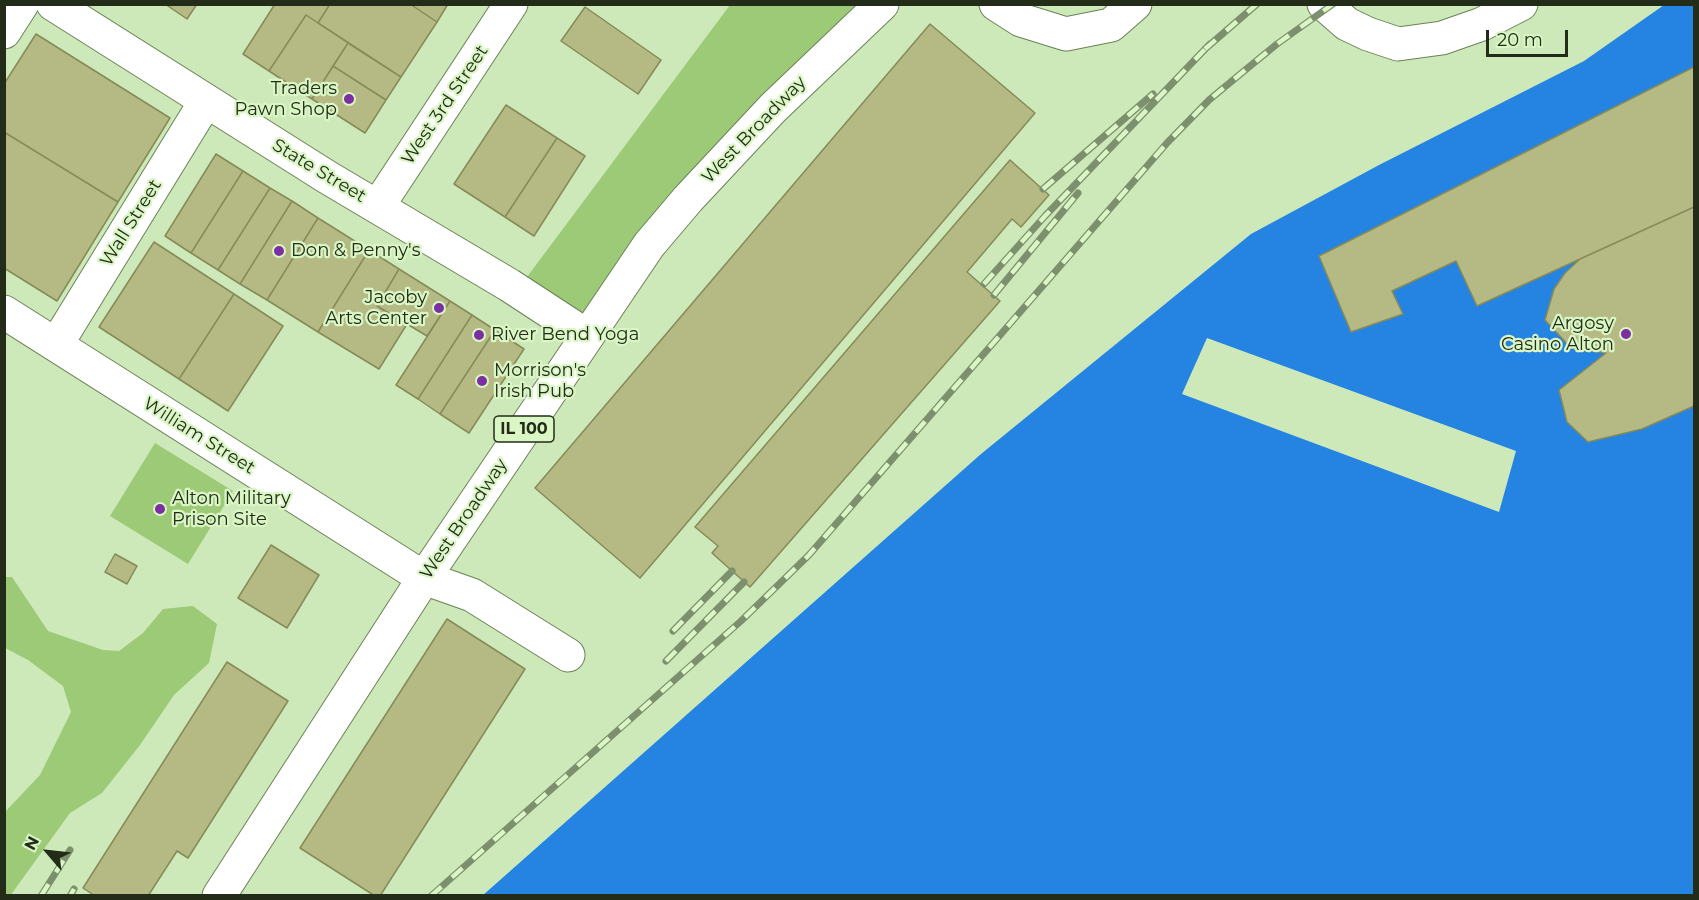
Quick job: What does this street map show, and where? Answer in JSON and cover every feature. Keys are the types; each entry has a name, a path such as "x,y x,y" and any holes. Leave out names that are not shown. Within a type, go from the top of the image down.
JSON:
{"street":[{"path":"4,32 22,4"},
{"name":"State Street","path":"53,4 206,101 509,285 587,336"},
{"name":"West 3rd Street","path":"378,206 511,4"},
{"name":"West Broadway","path":"219,896 424,578 649,245 688,199 773,108 882,4"},
{"path":"996,4 1021,21 1066,34 1111,25 1136,4"},
{"path":"1324,4 1347,24 1398,44 1442,38 1482,24 1521,4"},
{"name":"Wall Street","path":"56,345 206,101"},
{"name":"William Street","path":"4,312 424,578 472,595 567,655"}],"green space":[{"path":"730,5 868,5 582,323 521,285"},
{"path":"155,443 233,491 188,564 110,516"},
{"path":"5,577 12,577 48,631 103,650 119,651 143,633 163,609 193,606 217,624 209,663 174,695 140,745 102,793 70,813 10,896 5,895 5,812 40,775 71,712 63,686 28,660 5,648"}],"water":[{"path":"1664,5 1694,5 1694,895 482,896 981,454 1251,234 1379,165 1584,61"}],"pier":[{"path":"1207,338 1516,451 1499,512 1182,394"}],"building":[{"path":"165,4 197,4 187,19"},
{"path":"275,4 330,4 318,23 306,15 269,71 243,54"},
{"path":"330,4 410,4 437,22 401,77 318,23"},
{"path":"410,4 448,4 437,22"},
{"path":"585,7 661,60 638,94 561,41"},
{"path":"306,15 348,43 312,99 269,71"},
{"path":"930,24 1035,113 640,578 535,488"},
{"path":"36,34 170,118 118,202 4,132 4,84"},
{"path":"348,43 401,77 386,100 333,66"},
{"name":"Traders Pawn Shop","path":"333,66 386,100 365,133 312,99"},
{"path":"1694,67 1694,207 1477,306 1456,261 1392,291 1403,314 1351,332 1319,256"},
{"path":"506,105 557,138 505,217 454,184"},
{"path":"4,132 118,202 57,301 4,268"},
{"path":"557,138 585,156 534,236 505,217"},
{"path":"216,154 243,171 191,253 165,236"},
{"path":"1010,160 1049,195 1021,227 1012,219 967,272 1000,301 750,587 712,553 718,546 695,527"},
{"path":"243,171 270,188 218,270 191,253"},
{"path":"270,188 292,201 240,284 218,270"},
{"name":"Don & Penny's","path":"292,201 318,218 267,300 240,284"},
{"name":"Argosy Casino Alton","path":"1694,207 1694,406 1642,429 1588,442 1567,422 1559,390 1606,353 1571,348 1545,320 1554,289 1565,273 1580,259"},
{"path":"318,218 369,250 318,332 267,300"},
{"path":"154,242 234,294 179,379 99,327"},
{"path":"369,250 399,269 377,306 407,324 379,369 318,332"},
{"path":"399,269 450,301 427,336 377,306"},
{"path":"234,294 283,326 228,411 179,379"},
{"path":"450,301 472,315 418,399 396,385"},
{"path":"472,315 495,330 440,414 418,399"},
{"name":"Morrison's Irish Pub","path":"495,330 524,349 469,433 440,414"},
{"path":"271,545 319,575 287,628 238,598"},
{"path":"115,554 137,566 127,584 105,572"},
{"path":"447,619 525,669 380,896 375,896 300,848"},
{"path":"227,662 288,701 188,858 177,851 148,896 95,896 83,888"}],"railway":[{"path":"1205,49 1257,4"},
{"path":"431,896 741,621 809,555 1167,143 1209,100 1277,44 1333,4"},
{"path":"984,284 1045,216 1210,44"},
{"path":"1043,189 1153,94"},
{"path":"994,295 1078,193"},
{"path":"673,631 732,571"},
{"path":"666,661 744,582"},
{"path":"41,896 70,850"},
{"path":"70,896 74,889"}],"place":[{"name":"Traders Pawn Shop","path":"349,99"},
{"name":"Don & Penny's","path":"279,251"},
{"name":"Jacoby Arts Center","path":"439,308"},
{"name":"Argosy Casino Alton","path":"1626,334"},
{"name":"River Bend Yoga","path":"479,335"},
{"name":"Morrison's Irish Pub","path":"482,381"},
{"name":"Alton Military Prison Site","path":"160,509"}]}
